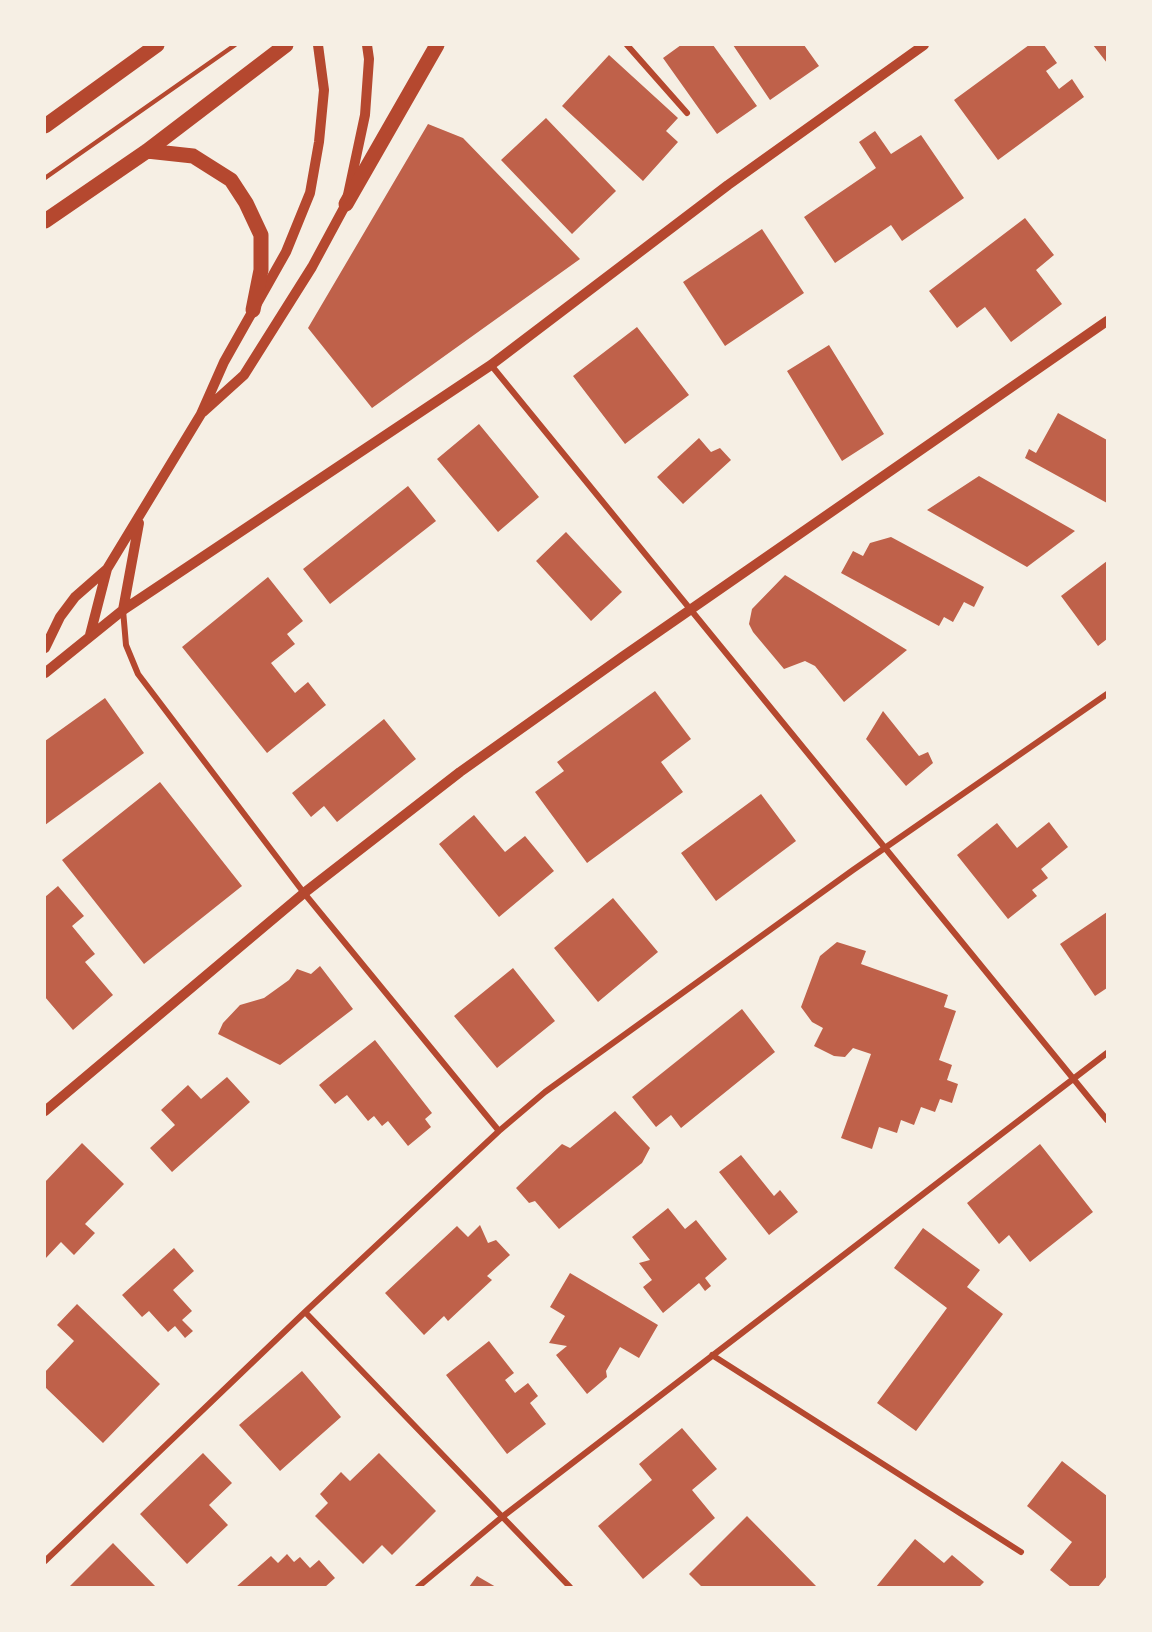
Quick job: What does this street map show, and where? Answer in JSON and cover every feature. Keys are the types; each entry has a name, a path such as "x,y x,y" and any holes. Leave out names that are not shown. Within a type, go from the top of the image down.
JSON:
{"main road":[{"path":"45,126 157,45"},
{"path":"45,221 147,151 286,45"},
{"path":"346,204 437,45"},
{"path":"147,151 193,156 231,180 246,203 261,235 261,270 253,310"}],"street":[{"path":"45,648 60,617 75,597 107,569 141,517 201,414 224,362 286,252 309,193 320,142 324,90 318,45"},
{"path":"201,414 244,375 312,267 346,204 365,115 369,59 367,45"},
{"path":"627,45 687,113"},
{"path":"45,673 123,610 491,366 728,185 924,45"},
{"path":"45,1111 304,893 470,765 1107,321"},
{"path":"491,366 1107,1120"},
{"path":"141,517 123,610 126,645 138,674 304,893 499,1131"},
{"path":"90,635 107,569"},
{"path":"45,1561 305,1312 499,1131 545,1092 885,848 1107,694"},
{"path":"418,1587 502,1518 712,1355 1107,1053"},
{"path":"305,1312 570,1587"},
{"path":"712,1355 1021,1552"}],"lane":[{"path":"45,177 235,45"}],"building":[{"path":"681,45 713,45 757,106 717,134 663,58"},
{"path":"733,45 804,45 819,66 770,100"},
{"path":"1029,45 1044,45 1057,63 1046,71 1059,89 1072,79 1084,97 998,160 954,100"},
{"path":"1093,45 1107,45 1107,63"},
{"path":"609,55 678,118 666,131 678,142 643,181 562,106"},
{"path":"546,118 616,191 572,234 501,160"},
{"path":"428,124 463,138 580,259 372,408 308,328"},
{"path":"875,131 891,154 921,135 964,198 902,241 891,225 835,263 804,217 876,168 859,142"},
{"path":"1025,218 1054,255 1036,270 1062,304 1011,342 985,307 957,328 929,291"},
{"path":"762,229 804,293 725,346 683,282"},
{"path":"637,327 689,395 625,444 573,376"},
{"path":"829,345 884,434 842,461 787,371"},
{"path":"1058,413 1107,440 1107,503 1025,458 1029,449 1036,453"},
{"path":"479,424 539,497 498,532 437,459"},
{"path":"699,438 711,452 720,448 731,460 683,504 657,477"},
{"path":"979,476 1075,531 1027,567 927,510"},
{"path":"408,486 436,521 330,604 303,569"},
{"path":"566,532 622,592 591,621 536,561"},
{"path":"891,537 984,587 974,607 964,602 953,622 944,617 939,626 841,573 853,551 863,556 870,543"},
{"path":"1107,561 1107,639 1098,646 1061,596"},
{"path":"785,575 907,650 844,702 815,666 805,661 784,669 749,624 752,609"},
{"path":"268,577 303,621 287,634 295,644 271,663 295,693 308,682 326,705 267,753 182,647"},
{"path":"655,691 691,739 661,762 683,792 587,863 535,792 564,771 557,762"},
{"path":"105,698 144,753 45,825 45,741"},
{"path":"883,711 919,756 928,752 933,763 906,786 866,739"},
{"path":"384,719 416,759 337,822 324,806 311,817 292,793"},
{"path":"160,782 242,886 144,964 62,860"},
{"path":"761,794 796,841 716,901 681,853"},
{"path":"474,815 505,852 525,836 554,871 499,917 439,844"},
{"path":"1049,822 1068,847 1041,869 1048,878 1032,890 1037,896 1008,919 957,855 997,823 1017,848"},
{"path":"58,886 84,916 72,926 95,954 85,962 113,995 73,1030 45,997 45,897"},
{"path":"613,898 658,952 598,1002 554,948"},
{"path":"1107,912 1107,988 1095,996 1060,944"},
{"path":"837,942 866,951 861,964 948,995 944,1007 956,1011 939,1060 952,1065 947,1080 958,1084 952,1103 940,1099 935,1112 921,1107 914,1125 901,1120 897,1133 879,1127 872,1149 841,1138 871,1054 853,1048 845,1057 834,1056 814,1046 823,1028 812,1022 801,1007 820,956"},
{"path":"320,966 353,1009 280,1065 218,1034 223,1023 240,1005 264,998 289,980 297,969 311,974"},
{"path":"513,968 555,1021 497,1068 454,1016"},
{"path":"742,1009 775,1052 681,1128 671,1115 656,1127 632,1097"},
{"path":"375,1040 432,1113 425,1119 431,1127 408,1146 388,1121 382,1126 374,1116 368,1121 347,1095 335,1104 319,1085"},
{"path":"227,1077 250,1102 172,1172 150,1148 175,1125 161,1110 188,1085 201,1099"},
{"path":"615,1111 650,1148 642,1163 559,1229 535,1201 529,1203 516,1188 562,1144 570,1148"},
{"path":"82,1143 124,1184 85,1224 95,1233 74,1255 61,1242 45,1259 45,1182"},
{"path":"1040,1144 1093,1212 1030,1262 1009,1235 999,1244 967,1203"},
{"path":"741,1155 774,1196 780,1190 798,1212 769,1235 719,1172"},
{"path":"668,1208 685,1229 696,1220 727,1259 705,1278 711,1286 705,1291 699,1283 663,1313 643,1287 652,1280 639,1263 650,1260 632,1237"},
{"path":"480,1225 488,1243 496,1240 510,1255 487,1276 492,1280 448,1321 444,1316 424,1335 385,1293 457,1226 468,1237"},
{"path":"923,1228 980,1270 967,1287 1003,1314 916,1431 877,1403 947,1308 894,1268"},
{"path":"174,1248 194,1271 173,1290 192,1311 182,1320 193,1331 185,1338 175,1326 168,1332 149,1311 142,1317 122,1295"},
{"path":"570,1273 658,1325 639,1358 620,1347 606,1371 607,1377 587,1394 556,1355 567,1346 549,1343 565,1316 550,1307"},
{"path":"77,1304 160,1384 103,1443 45,1387 45,1372 74,1341 57,1325"},
{"path":"489,1341 514,1373 505,1380 515,1393 528,1383 538,1396 530,1403 546,1424 507,1454 446,1375"},
{"path":"302,1371 341,1417 280,1471 239,1425"},
{"path":"682,1428 717,1469 692,1490 715,1518 643,1579 598,1526 652,1480 639,1464"},
{"path":"203,1453 232,1483 209,1505 228,1525 187,1564 140,1514"},
{"path":"379,1453 436,1511 392,1555 382,1545 363,1564 315,1516 328,1503 320,1494 341,1472 350,1481"},
{"path":"1062,1461 1107,1496 1107,1576 1098,1587 1071,1587 1050,1570 1072,1542 1027,1506"},
{"path":"747,1516 817,1587 702,1587 689,1574"},
{"path":"915,1539 944,1563 952,1555 984,1582 979,1587 876,1587"},
{"path":"113,1543 156,1587 69,1587"},
{"path":"287,1554 294,1562 300,1557 310,1568 319,1560 335,1578 325,1587 236,1587 271,1556 278,1563"},
{"path":"477,1576 496,1587 469,1587"}]}
